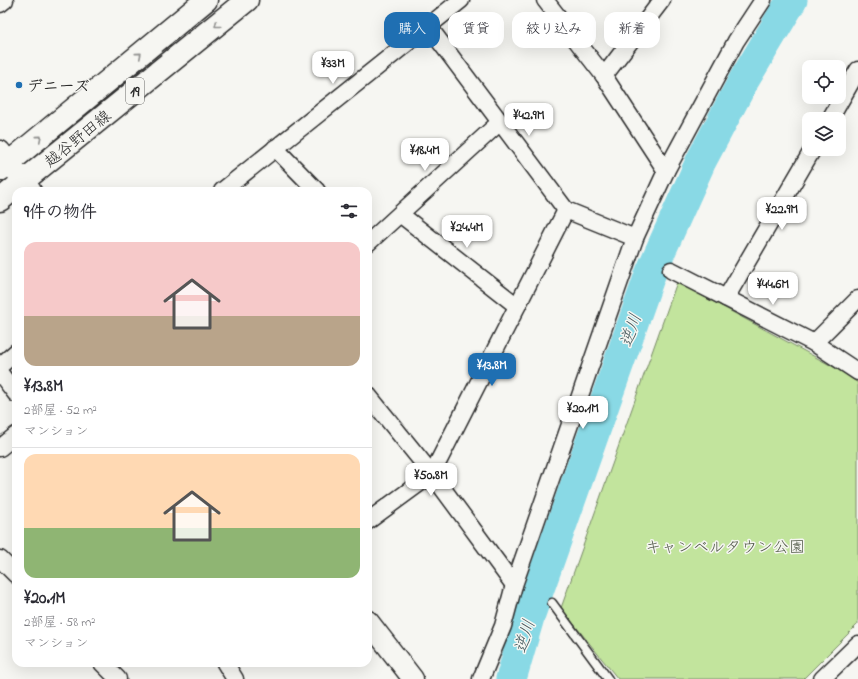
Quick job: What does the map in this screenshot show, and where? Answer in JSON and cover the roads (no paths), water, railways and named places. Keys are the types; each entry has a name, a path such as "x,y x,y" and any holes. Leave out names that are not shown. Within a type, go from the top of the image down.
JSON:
{"main road":[{"name":"越谷野田線","path":"3,161 206,0"},
{"name":"越谷野田線","path":"27,186 247,0"},
{"name":"越谷野田線","path":"0,200 12,194"}],"street":[{"path":"0,4 5,0"},
{"path":"440,18 461,0"},
{"path":"545,0 604,76 666,171"},
{"path":"604,76 662,0"},
{"path":"482,679 503,626 514,585 636,238 666,171 736,41 763,0"},
{"path":"440,42 566,210 636,238"},
{"path":"227,187 402,48"},
{"path":"834,112 858,70"},
{"path":"372,239 500,122"},
{"path":"275,148 313,187"},
{"path":"726,298 809,156"},
{"path":"3,161 27,186"},
{"path":"372,518 432,474 566,210"},
{"path":"400,214 517,306"},
{"path":"671,270 814,343 858,372"},
{"path":"814,343 858,299"},
{"path":"0,366 12,356"},
{"path":"0,373 12,389"},
{"path":"372,400 432,474 514,585"},
{"path":"0,448 12,438"},
{"path":"0,559 12,571"},
{"path":"372,626 413,679"},
{"path":"822,679 858,644"},
{"path":"106,667 118,679"},
{"path":"227,667 235,679"}],"lane":[{"path":"552,603 608,679"}],"waterway":[{"name":"逆川","path":"511,679 530,614 651,272 701,161 744,80 792,0"}],"place":[{"name":"デニーズ","path":"19,85"}],"park label":[{"name":"キャンベルタウン公園","path":"725,546"}]}
